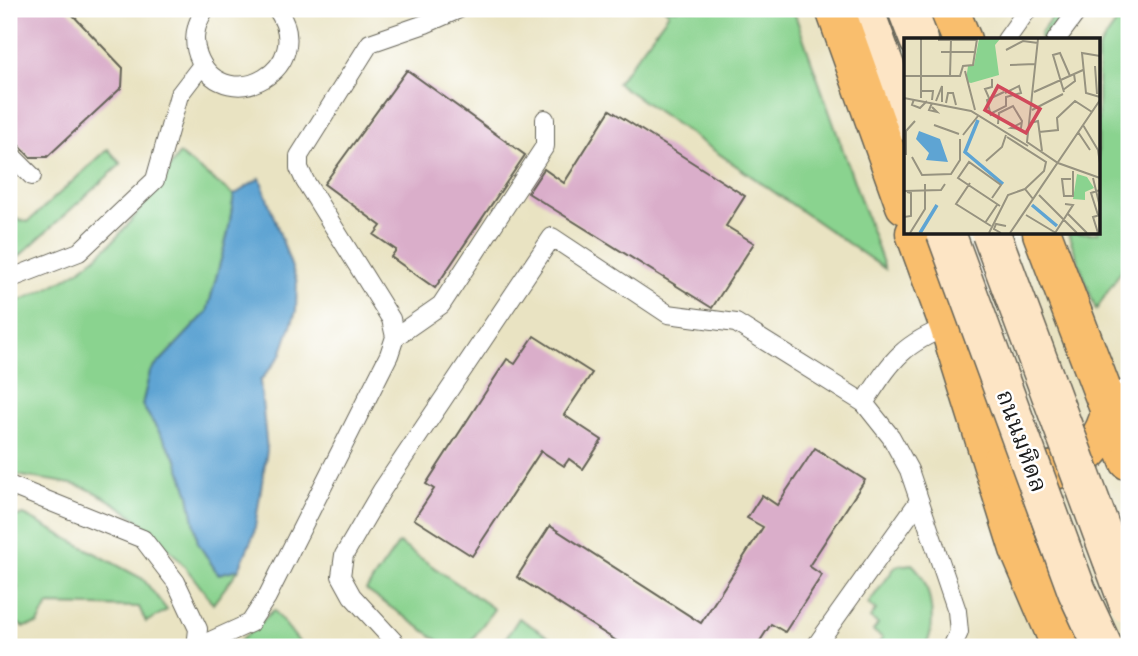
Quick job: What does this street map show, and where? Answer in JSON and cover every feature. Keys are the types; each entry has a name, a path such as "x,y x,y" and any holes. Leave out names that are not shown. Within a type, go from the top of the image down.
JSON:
{"main road":[{"path":"835,9 904,202"},
{"path":"864,9 904,118"},
{"path":"907,9 918,38"},
{"path":"949,9 961,38"},
{"name":"ถนนมหิดล","path":"915,234 949,326 1019,549 1061,647"},
{"name":"ถนนมหิดล","path":"946,234 1077,591 1103,647"},
{"name":"ถนนมหิดล","path":"990,234 1129,606"},
{"path":"989,451 1013,468 1038,472 1070,466 1098,445 1106,429 1120,420 1042,234"},
{"path":"1019,549 1033,647"}],"lane":[{"path":"205,9 194,36 196,51 202,65 213,76 234,85 257,83 271,75 287,49 288,34 277,9"},
{"path":"9,485 143,539 176,582 198,629 197,647 250,623 267,597 390,355 395,337 391,319 305,181 299,168 299,156 370,43 443,18 458,9"},
{"path":"1007,38 1028,9"},
{"path":"1057,38 1079,9"},
{"path":"9,279 79,251 155,180 179,95 202,65"},
{"path":"395,337 441,304 545,146 545,119"},
{"path":"9,153 32,176"},
{"path":"399,647 352,596 341,576 344,555 382,490 552,237 668,314 736,323 864,403 891,437 909,470 957,611 958,632 952,647"},
{"path":"864,403 896,356 917,340 949,326"},
{"path":"815,647 919,502"}],"green space":[{"path":"665,9 793,9 885,269 617,83 669,13"},
{"path":"1058,9 1066,9 1046,38 1041,38 1040,34"},
{"path":"1126,9 1129,9 1129,258 1096,310 1068,234 1100,234 1100,46"},
{"path":"108,149 121,164 15,260 9,259 9,217 28,222"},
{"path":"179,154 234,195 228,233 207,312 150,372 142,405 177,460 189,495 198,543 218,574 239,569 213,604 187,569 158,538 108,499 79,486 9,473 9,304 66,279 108,246 144,205"},
{"path":"24,515 143,579 167,610 146,622 139,607 48,605 38,624 23,627 9,617 9,606 18,587 9,578 9,517"},
{"path":"399,543 494,609 467,647 448,647 366,590"},
{"path":"912,564 919,572 928,592 932,616 929,638 925,647 883,647 878,644 883,638 873,631 878,624 870,618 876,610 868,604 896,566"},
{"path":"274,610 303,647 232,647 238,643"},
{"path":"519,618 563,646 500,647"}],"water":[{"path":"260,178 297,282 296,311 281,355 260,381 267,450 254,534 239,569 218,574 198,543 189,495 177,460 142,405 150,372 207,312 228,233 234,195"}],"building":[{"path":"9,9 67,9 123,68 122,87 47,157 30,157 9,135"},
{"path":"407,70 525,155 435,288 391,257 396,250 374,235 381,226 324,184"},
{"path":"610,110 745,196 726,226 754,243 712,308 528,193 544,169 564,183"},
{"path":"534,336 592,373 564,415 602,440 583,469 569,459 564,466 541,451 472,556 414,519 434,489 426,484 507,359 515,364"},
{"path":"815,448 865,480 809,566 822,575 785,632 771,624 756,647 626,647 517,577 550,526 701,623 763,527 747,518 762,495 777,505"}]}
